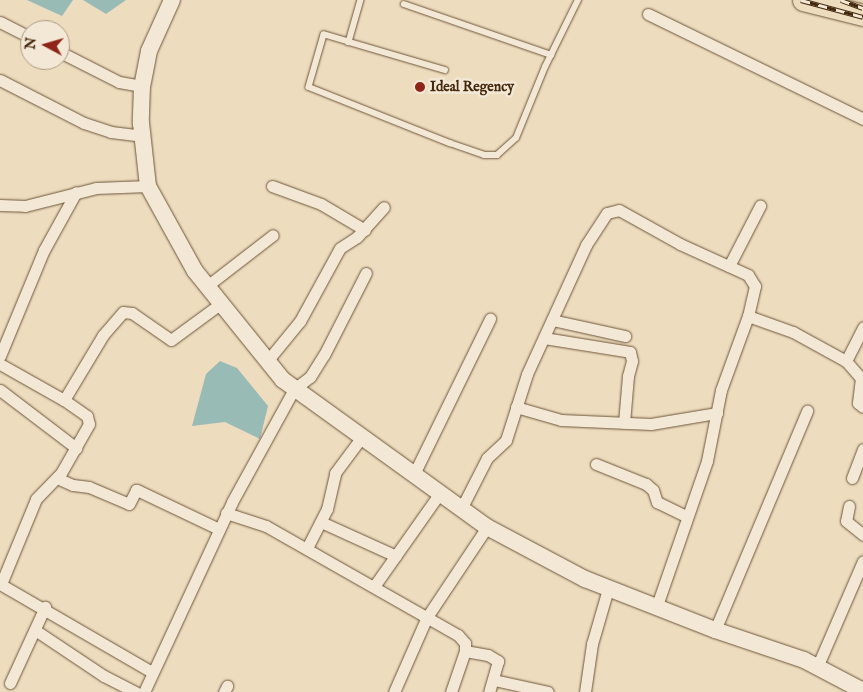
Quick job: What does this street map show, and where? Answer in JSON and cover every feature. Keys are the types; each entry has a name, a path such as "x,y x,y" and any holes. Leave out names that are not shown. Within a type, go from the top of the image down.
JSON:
{"highway":[{"path":"803,0 863,15"}],"main road":[{"path":"172,0 149,51 142,86 148,186 162,216 207,286 220,304 294,389 486,527 608,589 657,606 715,630 818,665 863,691"}],"street":[{"path":"648,14 863,119"},
{"path":"0,22 20,32"},
{"path":"70,57 119,82 142,86"},
{"path":"0,80 84,123 111,132 144,136"},
{"path":"0,205 25,206 76,192 148,186"},
{"path":"272,186 320,204 365,230"},
{"path":"76,192 44,250 0,362 64,400 89,421 76,448 57,478 36,499 23,538 1,584 152,672"},
{"path":"729,266 760,206"},
{"path":"268,360 300,321 340,248 365,230 384,207"},
{"path":"461,509 487,458 506,440 516,407 544,338 586,244 611,210 619,210 754,280 754,292 748,316 725,378 707,462 686,516 657,606"},
{"path":"207,286 274,235"},
{"path":"144,692 226,513 294,389 317,367 366,273"},
{"path":"64,400 103,335 123,312 132,313 171,340 220,304"},
{"path":"748,316 792,332 846,361 861,378 858,403 863,407"},
{"path":"414,474 490,320"},
{"path":"552,320 625,336"},
{"path":"846,361 863,327"},
{"path":"544,338 630,352 632,361 628,376 624,423"},
{"path":"0,390 76,448"},
{"path":"516,407 561,420 624,423 666,423 717,414"},
{"path":"715,630 807,410"},
{"path":"307,548 322,522 335,473 361,438"},
{"path":"852,478 863,449"},
{"path":"596,464 646,484 653,490 657,502 686,516"},
{"path":"57,478 73,485 90,487 128,504 136,490 219,529"},
{"path":"375,586 440,493"},
{"path":"849,506 846,521 863,535"},
{"path":"226,513 266,526 375,586 462,639 465,651 451,692"},
{"path":"322,522 396,556"},
{"path":"394,692 428,617 486,527"},
{"path":"818,665 858,584 863,560"},
{"path":"585,692 592,644 608,589"},
{"path":"10,683 45,608"},
{"path":"35,630 104,676 136,692"},
{"path":"465,651 488,655 498,661 489,692"},
{"path":"494,680 548,692"}],"lane":[{"path":"349,42 361,0"},
{"path":"445,70 324,35 309,87 484,155 497,155 516,138 551,55 578,0"},
{"path":"404,4 551,55"}],"water":[{"path":"27,0 73,0 62,16"},
{"path":"83,0 126,0 106,14"},
{"path":"220,361 237,368 268,406 260,439 225,422 192,426 206,374"}],"railway":[{"path":"801,0 863,17"},
{"path":"841,0 863,8"}],"place":[{"name":"Ideal Regency","path":"420,87"}]}
